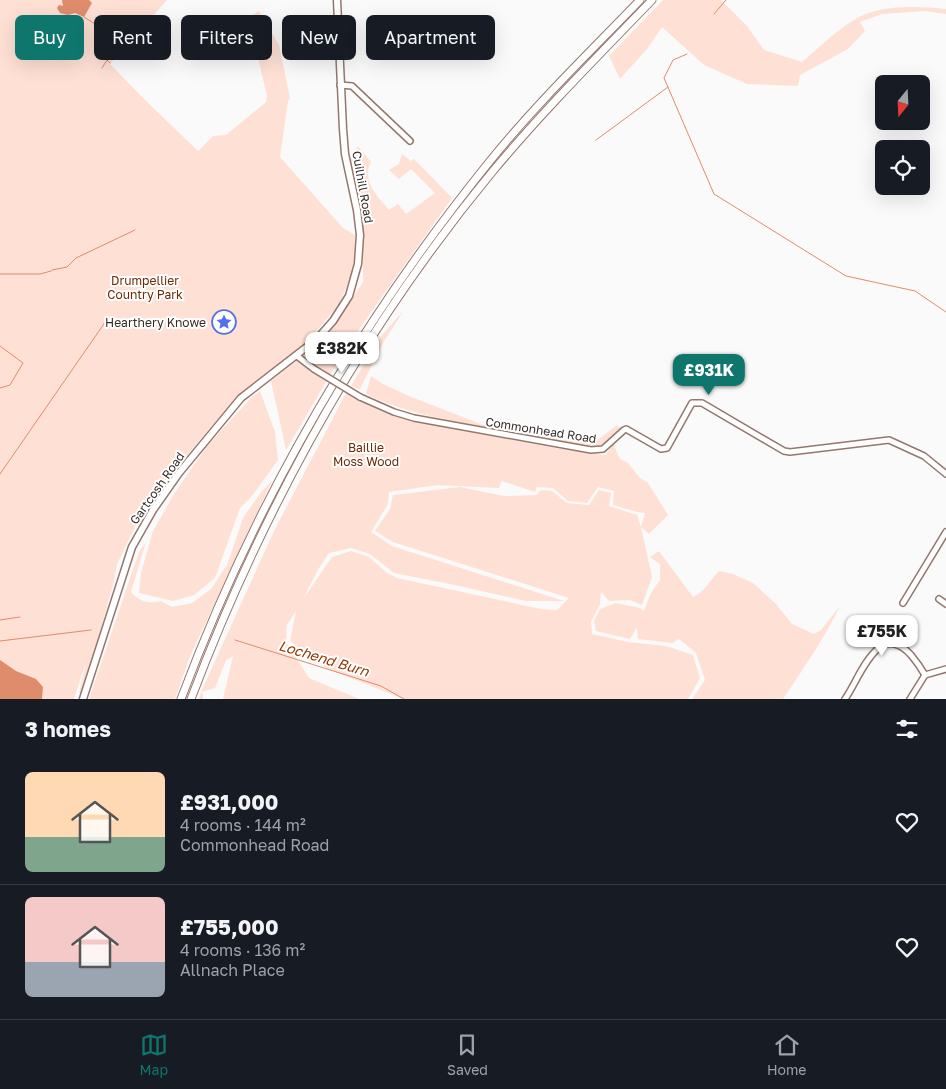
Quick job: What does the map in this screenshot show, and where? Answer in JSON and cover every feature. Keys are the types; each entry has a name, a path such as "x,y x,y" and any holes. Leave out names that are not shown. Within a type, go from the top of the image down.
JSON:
{"highway":[{"path":"181,699 233,573 262,512 315,415 372,322 431,237 491,160 546,98 640,0"},
{"path":"191,699 240,580 269,518 322,419 385,318 422,264 493,172 577,76 652,0"}],"main road":[{"name":"Cuilhill Road","path":"297,356 318,339 338,315 349,296 358,264 359,223 346,154 340,85 337,0"},
{"name":"Gartcosh Road","path":"83,699 132,547 153,510 184,467 241,398 297,356"}],"street":[{"path":"340,85 352,86 410,141"},
{"name":"Commonhead Road","path":"297,356 314,369 360,397 394,412 414,418 591,450 603,449 626,429 661,449 667,448 692,403 702,403 784,451 790,452 889,440 924,456 946,474"},
{"path":"903,603 946,532"},
{"path":"939,599 946,604"},
{"path":"845,699 873,652 883,645 895,645 908,652 925,675"},
{"path":"910,699 925,675 946,668"}],"green space":[{"name":"Drumpellier Country Park","path":"0,0 167,0 154,15 94,15 94,60 114,60 110,64 198,151 213,136 226,135 266,102 267,96 258,60 272,60 272,33 279,45 290,98 280,157 343,228 355,235 355,255 352,273 339,305 305,344 230,405 157,490 135,527 117,564 83,693 79,693 86,662 74,699 0,699"},
{"path":"663,0 721,0 747,26 764,50 802,62 847,24 875,11 899,7 924,7 946,9 946,14 925,11 882,14 860,22 865,31 848,49 800,75 798,86 747,84 704,65 662,27 647,49 620,79 609,56"},
{"name":"Drumpellier Country Park","path":"259,11 261,15 252,15"},
{"path":"358,146 371,162 368,169 369,182 380,200 389,210 398,204 406,214 435,193 411,169 399,179 389,170 399,164 402,154 411,161 414,159 452,198 347,346 286,450 271,381 324,340 363,282 363,235 350,160"},
{"path":"404,310 383,343 360,389 351,386 382,335"},
{"path":"371,376 409,396 491,428 592,444 616,426 621,427 604,443 592,447 566,444 469,425 406,410 366,394"},
{"path":"260,391 275,432 278,460 252,496 240,508 215,578 194,595 173,601 139,593 141,573 153,531 174,494 207,446 252,397"},
{"name":"Baillie Moss Wood","path":"346,393 384,412 405,419 561,449 606,455 613,444 620,459 628,463 640,478 648,483 668,515 649,534 641,527 652,577 642,605 630,600 609,601 601,592 600,604 591,622 592,634 628,642 666,646 693,655 700,678 688,699 403,699 326,668 290,641 296,611 287,625 286,642 309,678 359,699 223,699 233,656 226,660 215,688 201,692 274,531","holes":["502,481 535,492 537,487 553,488 568,501 587,503 598,487 614,491 613,505 645,513 641,527 637,515 609,506 611,493 599,490 589,505 567,503 552,491 541,490 537,495 504,496 460,487 393,495 390,509 375,531 393,542 569,598 557,610 541,609 397,578 387,573 369,557 351,551 332,557 303,599 329,553 351,548 370,554 394,573 526,601 564,601 392,546 371,532 388,504 389,492 437,485 499,488"]},
{"path":"272,481 190,656 175,699 89,699 139,552 146,542 131,592 145,601 161,601 172,607 192,603 211,589 227,565 243,518 262,491"},
{"path":"659,551 693,597 704,589 719,571 733,574 753,583 776,604 792,624 814,634 821,630 840,606 806,665 783,699 692,699 705,680 696,653 679,639 672,643 638,639 637,627 630,639 596,631 594,621 600,609 616,603 640,608 644,611 651,593 660,580 660,564 650,557"},
{"path":"201,692 203,699 199,699"}],"shaded area":[{"path":"62,0 89,0 92,3 84,17 84,15 75,13 68,15 60,13 57,8 59,5 63,6"},
{"path":"0,660 16,671 36,679 43,687 42,699 0,699"}],"waterway":[{"path":"714,14 726,0"},
{"path":"84,17 94,23"},
{"path":"687,54 673,60 664,78 714,194 846,276 915,291 946,312"},
{"path":"107,60 110,63"},
{"path":"102,68 107,60"},
{"path":"596,140 668,87"},
{"path":"52,270 67,267 76,258 135,230"},
{"path":"0,274 40,274 51,271"},
{"path":"0,474 108,318"},
{"path":"0,346 23,363 10,385 0,388"},
{"path":"0,620 20,617"},
{"path":"0,641 91,630"},
{"name":"Lochend Burn","path":"235,640 381,686 404,699"}],"place":[{"name":"Hearthery Knowe","path":"224,322"}]}
